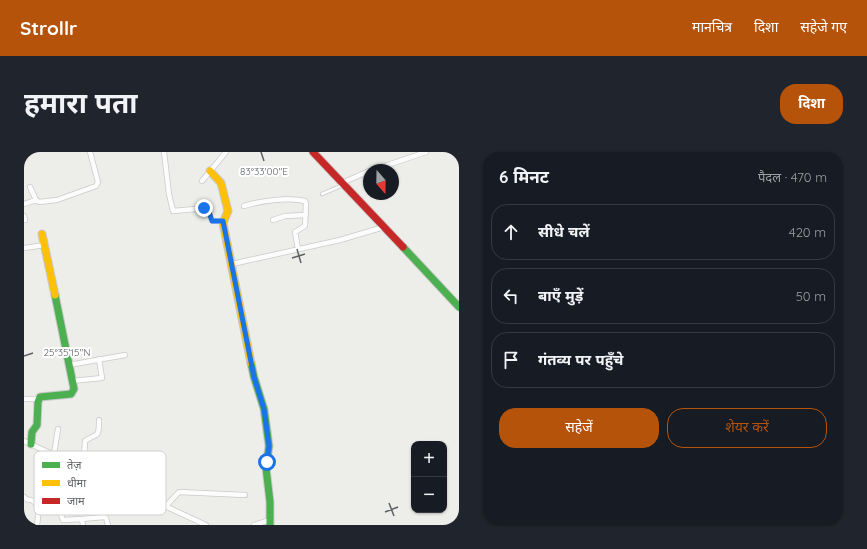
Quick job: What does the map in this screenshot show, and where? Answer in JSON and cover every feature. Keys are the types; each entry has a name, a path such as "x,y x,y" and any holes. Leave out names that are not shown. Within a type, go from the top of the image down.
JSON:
{"street":[{"path":"24,204 36,200 39,202 50,202 96,186 98,182 90,152"},
{"path":"164,152 169,194 173,211 207,208 212,221 223,221"},
{"path":"202,181 226,152"},
{"path":"312,152 458,305"},
{"path":"391,164 426,152"},
{"path":"210,171 220,183 228,213 223,221 254,377 264,409 269,446 266,468 270,523 254,525"},
{"path":"343,184 363,174"},
{"path":"30,187 36,200"},
{"path":"244,206 265,201 303,200 306,203 305,226 295,232 298,249"},
{"path":"273,220 285,216 306,215"},
{"path":"232,264 350,237 384,227"},
{"path":"24,399 39,399 43,396 72,393 74,389 42,234"},
{"path":"24,248 45,245"},
{"path":"69,365 125,355"},
{"path":"72,382 102,378 99,360"},
{"path":"39,399 37,424 27,442 47,451"},
{"path":"84,451 84,440 97,435 99,432 99,420"},
{"path":"54,451 58,429"},
{"path":"206,525 166,506 179,492 245,496"},
{"path":"24,497 26,500 34,502"},
{"path":"37,525 38,515"},
{"path":"61,515 63,520 104,517 106,518 108,525"},
{"path":"82,519 83,525"}],"lane":[{"path":"322,194 343,184"}],"traffic: fast":[{"path":"403,247 459,307"},
{"path":"31,444 32,432 37,425 38,402 40,397 71,394 74,389 55,295"},
{"path":"251,363 264,409 269,446 266,468 270,502 270,525"}],"traffic: slow":[{"path":"210,171 221,183 228,211 223,223 251,363"},
{"path":"42,234 55,295"}],"traffic: jam":[{"path":"313,152 403,247"}],"route":[{"path":"204,208 208,209 213,222 223,221 254,377 264,409 269,446 267,462"}]}
